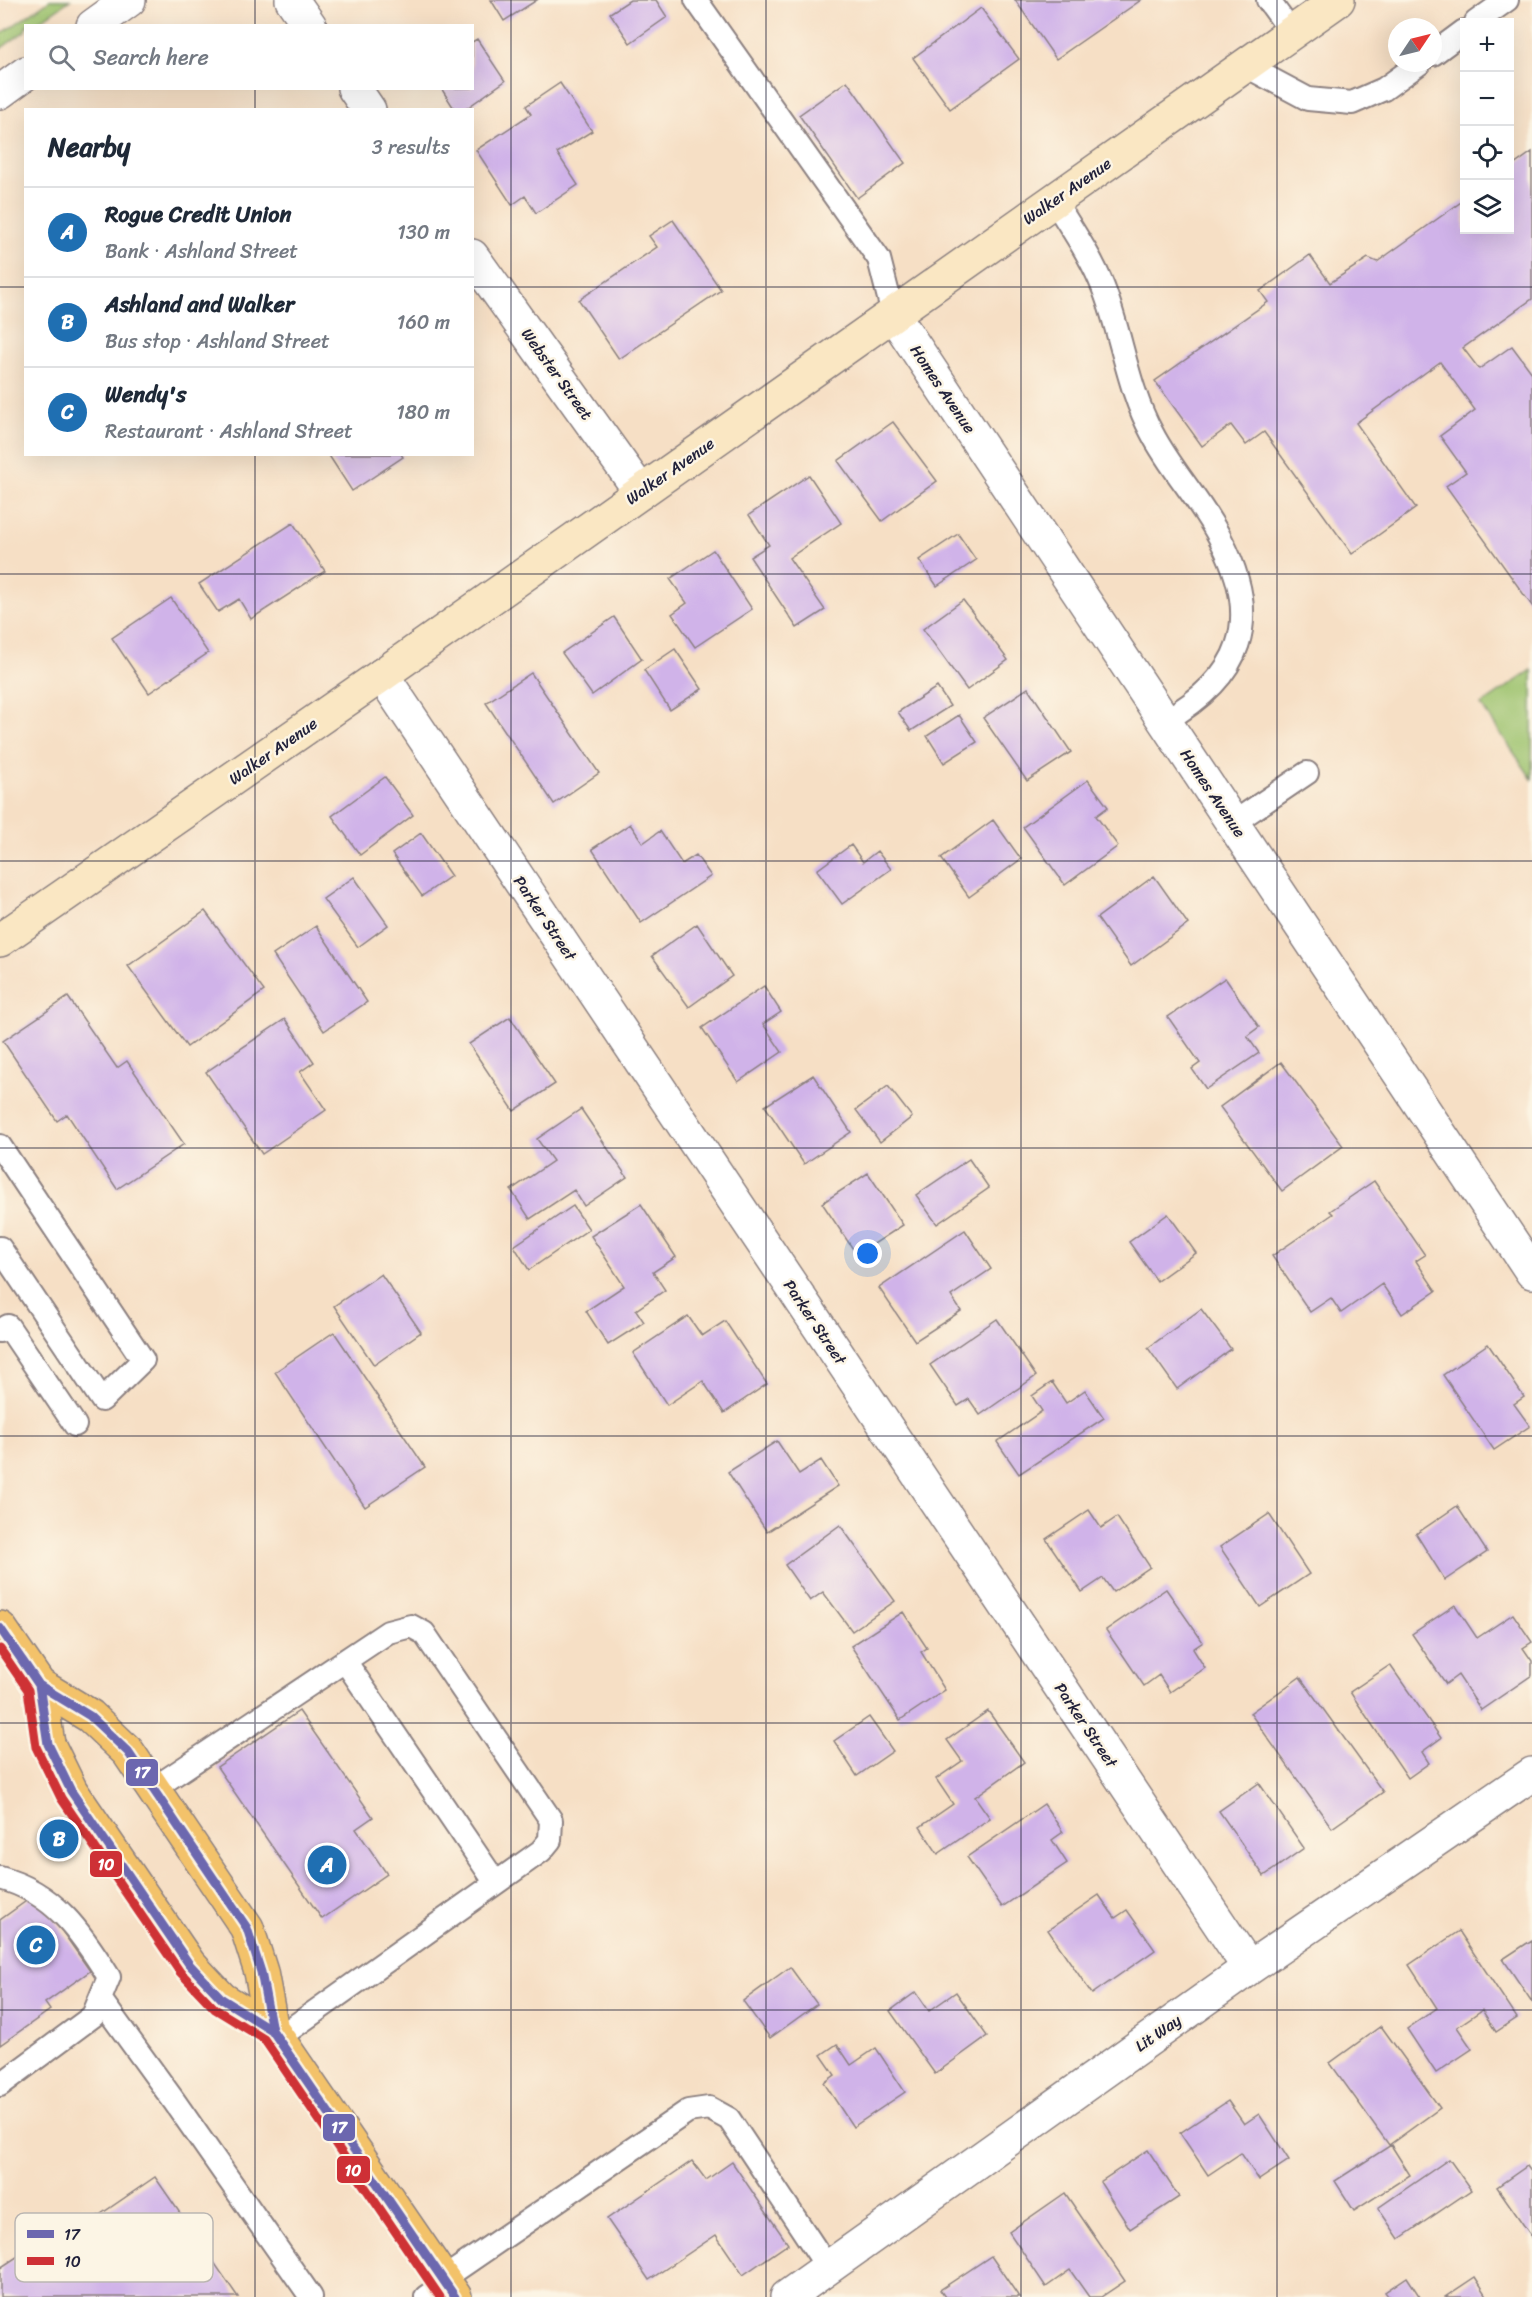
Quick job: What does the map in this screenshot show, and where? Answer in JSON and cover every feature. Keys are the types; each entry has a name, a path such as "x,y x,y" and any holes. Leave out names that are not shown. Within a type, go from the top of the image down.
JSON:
{"main road":[{"path":"0,1628 39,1684 90,1716 128,1752 247,1928 261,1972 275,2034 442,2289"},
{"path":"39,1684 48,1744 71,1791 189,1964 222,1999 275,2034"}],"street":[{"path":"96,24 129,0"},
{"path":"292,0 309,24"},
{"name":"Walker Avenue","path":"0,940 382,675 1338,0"},
{"path":"0,92 24,74"},
{"path":"355,90 368,108"},
{"name":"Webster Street","path":"474,259 641,492"},
{"name":"Homes Avenue","path":"893,314 1532,1272"},
{"name":"Parker Street","path":"382,675 1249,1968"},
{"name":"Lit Way","path":"787,2297 1249,1968 1532,1774"}],"lane":[{"path":"696,0 879,259 893,314"},
{"path":"1268,0 1292,33"},
{"path":"1482,18 1507,0"},
{"path":"1442,47 1460,34"},
{"path":"1246,66 1308,99 1352,103 1384,89 1408,72"},
{"path":"1054,200 1103,286 1133,388 1152,433 1221,539 1237,578 1243,619 1235,655 1217,684 1191,706 1164,721"},
{"path":"1233,823 1307,773"},
{"path":"0,1146 143,1360 102,1401 0,1248"},
{"path":"0,1331 8,1326 75,1425"},
{"path":"153,1790 388,1632 411,1626 424,1633 552,1820 550,1840 541,1851 275,2034"},
{"path":"345,1661 496,1883"},
{"path":"0,1878 25,1884 82,1934 109,1977 93,2016 0,2085"},
{"path":"100,1999 310,2297"},
{"path":"442,2289 688,2111 709,2108 729,2119 828,2268"}],"green space":[{"path":"50,0 70,0 35,24 24,24 24,32 0,49 0,35"},
{"path":"1532,670 1532,779 1481,705"}],"building":[{"path":"491,0 537,0 504,21"},
{"path":"630,0 656,0 667,17 630,43 610,13"},
{"path":"1015,0 1141,0 1056,59"},
{"path":"981,8 1019,59 950,109 913,58"},
{"path":"477,39 505,81 467,108 454,108 442,90 474,90 474,41"},
{"path":"847,81 905,163 857,198 799,115"},
{"path":"560,83 592,131 557,153 578,185 536,213 525,196 512,205 476,150 531,114 526,106"},
{"path":"1532,152 1532,299 1463,348 1479,369 1512,346 1532,373 1532,606 1446,486 1466,472 1440,436 1475,410 1440,362 1356,423 1416,508 1352,554 1264,432 1246,445 1231,425 1202,446 1155,381 1268,302 1260,291 1310,255 1330,283 1368,258 1377,262 1460,203 1460,234 1514,234 1514,165"},
{"path":"673,220 721,290 619,359 579,300 657,247 649,236"},
{"path":"893,422 937,481 882,521 838,461"},
{"path":"329,456 402,456 403,457 352,491"},
{"path":"809,475 841,523 789,558 825,610 797,628 750,557 769,545 749,515"},
{"path":"293,523 325,571 251,619 239,599 218,612 199,584"},
{"path":"958,534 976,560 937,586 919,560"},
{"path":"713,550 752,609 695,647 672,614 687,603 670,579"},
{"path":"171,598 208,653 149,693 112,638"},
{"path":"963,600 1008,660 967,690 923,629"},
{"path":"614,617 642,659 592,695 562,653"},
{"path":"675,649 702,689 670,710 644,670"},
{"path":"531,673 599,773 554,804 486,703"},
{"path":"937,687 950,706 911,731 898,712"},
{"path":"1028,688 1071,752 1027,781 983,718"},
{"path":"959,715 977,742 944,763 927,736"},
{"path":"385,777 413,815 360,855 332,816"},
{"path":"1088,780 1108,807 1096,816 1118,846 1065,885 1023,827"},
{"path":"993,820 1021,859 969,897 941,858"},
{"path":"630,824 643,843 660,831 682,864 696,855 711,876 641,923 592,849"},
{"path":"421,833 451,876 422,896 392,854"},
{"path":"851,845 863,862 877,851 891,869 842,904 817,870"},
{"path":"1154,876 1188,924 1131,966 1097,918"},
{"path":"354,877 388,925 358,947 323,899"},
{"path":"205,911 264,991 187,1047 128,966"},
{"path":"697,924 732,976 689,1007 652,956"},
{"path":"316,926 367,1002 324,1031 273,955"},
{"path":"1225,978 1259,1027 1247,1036 1259,1053 1206,1089 1192,1069 1200,1063 1168,1017"},
{"path":"764,986 781,1012 763,1024 782,1052 738,1082 702,1028"},
{"path":"68,997 117,1068 127,1061 184,1144 117,1189 67,1114 57,1121 3,1041"},
{"path":"510,1017 555,1084 514,1111 469,1044"},
{"path":"285,1019 314,1062 300,1072 326,1110 262,1154 206,1072"},
{"path":"1281,1062 1343,1146 1282,1191 1220,1107"},
{"path":"813,1075 851,1132 804,1164 765,1106"},
{"path":"888,1086 912,1117 880,1142 856,1110"},
{"path":"581,1109 627,1177 584,1206 574,1190 530,1219 511,1190 553,1161 537,1139"},
{"path":"969,1159 989,1188 937,1224 916,1195"},
{"path":"868,1173 903,1225 857,1255 822,1203"},
{"path":"1374,1181 1425,1255 1416,1261 1436,1291 1402,1314 1382,1284 1341,1313 1331,1298 1310,1312 1272,1256 1333,1214 1330,1211"},
{"path":"641,1204 676,1257 653,1272 665,1290 636,1310 644,1322 608,1345 586,1311 624,1286 591,1236"},
{"path":"573,1206 589,1229 529,1270 514,1246"},
{"path":"1168,1214 1196,1253 1157,1281 1129,1242"},
{"path":"965,1230 991,1269 951,1296 961,1311 915,1341 879,1288"},
{"path":"381,1274 421,1332 374,1365 334,1306"},
{"path":"1201,1309 1231,1349 1177,1389 1148,1348"},
{"path":"688,1316 702,1336 725,1321 767,1384 724,1413 703,1381 667,1405 633,1353"},
{"path":"997,1319 1036,1376 980,1415 969,1399 958,1406 930,1365"},
{"path":"334,1332 425,1467 365,1507 275,1372"},
{"path":"1488,1344 1524,1397 1514,1404 1530,1426 1494,1450 1443,1375"},
{"path":"1052,1382 1066,1403 1085,1390 1104,1418 1019,1474 997,1442 1042,1411 1032,1396"},
{"path":"777,1441 799,1474 821,1460 838,1486 767,1532 728,1472"},
{"path":"1457,1506 1487,1552 1445,1580 1416,1534"},
{"path":"1089,1510 1101,1528 1117,1517 1150,1567 1113,1592 1103,1578 1082,1592 1046,1539"},
{"path":"1269,1514 1309,1574 1260,1607 1220,1547"},
{"path":"840,1525 895,1601 852,1631 823,1592 810,1601 785,1565"},
{"path":"1166,1589 1203,1642 1193,1649 1205,1668 1170,1692 1159,1675 1144,1686 1106,1630"},
{"path":"1455,1605 1477,1638 1513,1614 1532,1642 1523,1648 1532,1661 1532,1675 1481,1710 1458,1675 1446,1684 1412,1634"},
{"path":"903,1612 927,1648 921,1652 945,1690 900,1720 851,1646"},
{"path":"1390,1665 1441,1738 1422,1752 1429,1763 1408,1778 1350,1692"},
{"path":"1300,1677 1383,1792 1332,1828 1250,1713"},
{"path":"299,1711 373,1817 356,1829 387,1874 322,1919 217,1767"},
{"path":"988,1711 1024,1762 975,1797 990,1818 938,1854 920,1827 953,1804 936,1779 962,1761 947,1740"},
{"path":"869,1717 893,1751 857,1776 834,1741"},
{"path":"1259,1783 1304,1848 1264,1876 1219,1811"},
{"path":"1044,1804 1063,1832 1052,1840 1067,1863 1002,1907 967,1857"},
{"path":"36,1894 90,1971 45,2003 50,2010 0,2045 0,1920"},
{"path":"1099,1895 1115,1918 1127,1910 1155,1950 1092,1994 1048,1930"},
{"path":"1459,1931 1517,2018 1496,2032 1482,2010 1457,2027 1472,2049 1436,2073 1407,2029 1437,2008 1409,1965"},
{"path":"1532,1940 1532,2002 1503,1959"},
{"path":"790,1967 817,2004 770,2038 743,2001"},
{"path":"916,1992 929,2011 956,1992 987,2036 935,2074 890,2011"},
{"path":"1381,2026 1440,2108 1389,2145 1330,2063"},
{"path":"837,2044 851,2065 876,2048 905,2092 853,2127 824,2083 835,2075 821,2055"},
{"path":"1228,2101 1244,2124 1259,2114 1289,2160 1259,2180 1241,2153 1208,2175 1180,2133"},
{"path":"1391,2145 1410,2175 1354,2211 1335,2181"},
{"path":"1148,2150 1179,2197 1130,2229 1100,2182"},
{"path":"1449,2159 1471,2190 1399,2239 1378,2208"},
{"path":"692,2161 706,2180 732,2162 788,2244 743,2275 716,2235 649,2280 607,2219"},
{"path":"1527,2166 1532,2173 1532,2237 1497,2187"},
{"path":"155,2177 180,2213 102,2213"},
{"path":"1065,2193 1125,2281 1101,2297 1089,2297 1070,2270 1046,2287 1009,2232"},
{"path":"991,2256 1019,2297 945,2297 940,2290"},
{"path":"15,2258 15,2282 213,2282 213,2261 238,2297 0,2297 0,2268"},
{"path":"1407,2277 1420,2297 1389,2297 1385,2292"},
{"path":"1475,2277 1488,2297 1445,2297"}],"transit line":[{"name":"17","path":"0,1628 39,1685 90,1716 128,1752 247,1928 261,1972 272,2030 455,2297"},
{"name":"10","path":"0,1649 28,1690 36,1747 61,1798 180,1972 215,2009 264,2039 440,2297"},
{"name":"17","path":"22,1660 39,1685 48,1744 71,1791 189,1964 222,1999 272,2030 287,2052"}],"place":[{"name":"Ashland and Walker","path":"59,1839"},
{"name":"Rogue Credit Union","path":"327,1865"},
{"name":"Wendy's","path":"36,1945"}]}
